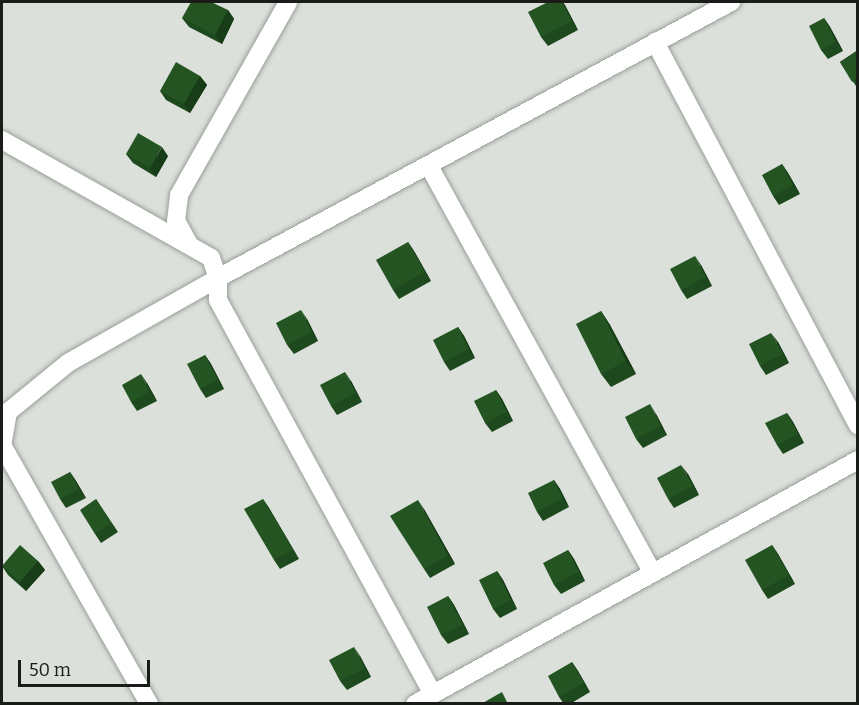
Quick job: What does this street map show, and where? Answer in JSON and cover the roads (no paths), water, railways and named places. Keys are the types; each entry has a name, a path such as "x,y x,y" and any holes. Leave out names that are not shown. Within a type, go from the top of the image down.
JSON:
{"street":[{"path":"190,245 176,221 179,195 288,2"},
{"path":"149,704 2,446 5,413 68,363 218,278 731,2"},
{"path":"655,42 858,426"},
{"path":"2,140 211,258 218,278 218,300 433,694"},
{"path":"429,166 652,572"},
{"path":"415,704 858,460"}]}
